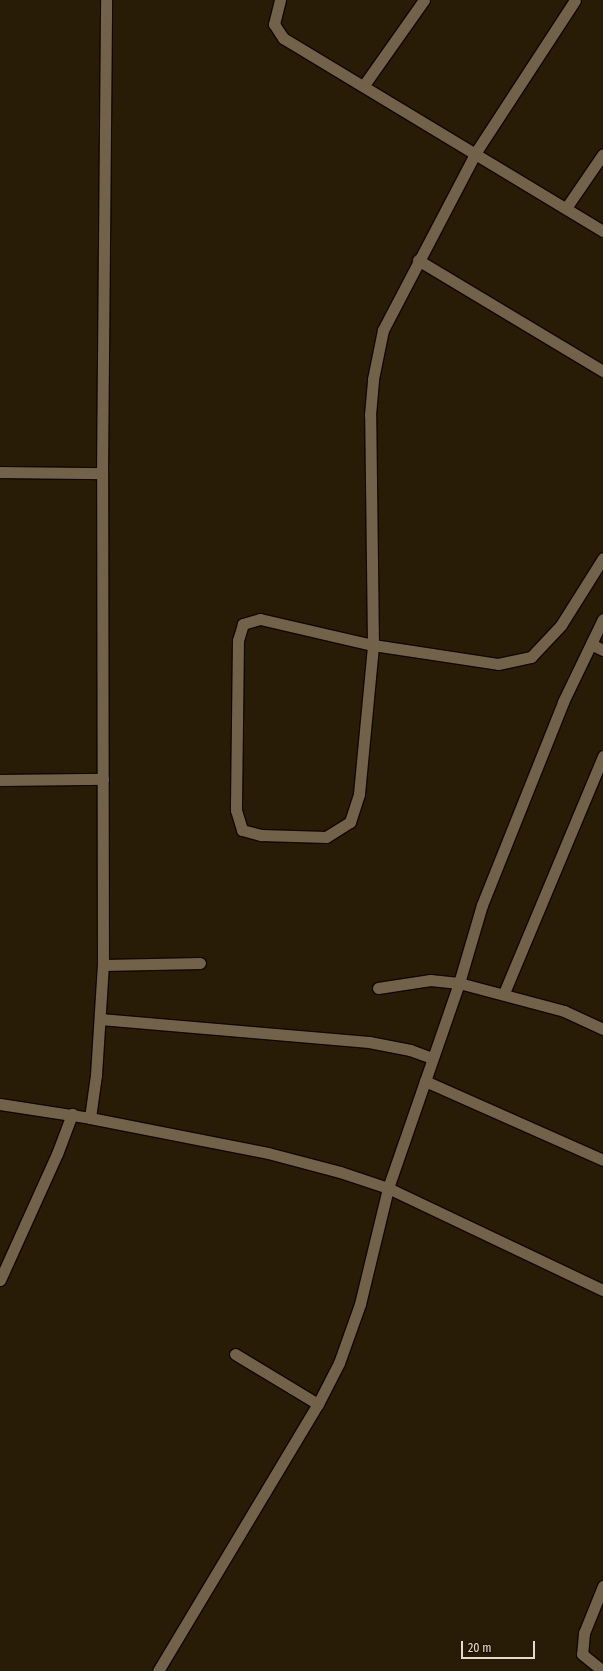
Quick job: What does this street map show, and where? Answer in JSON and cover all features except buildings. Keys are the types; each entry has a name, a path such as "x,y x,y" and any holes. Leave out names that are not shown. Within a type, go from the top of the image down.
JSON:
{"street":[{"path":"90,1118 96,1075 103,965 102,473 106,0"},
{"path":"280,0 274,24 283,38 476,152 603,231"},
{"path":"364,85 424,0"},
{"path":"575,0 476,152 418,260 383,330 373,379 370,415 373,645 359,794 350,822 326,837 261,835 242,830 236,810 238,640 243,624 260,619 373,645 498,664 531,657 561,625 603,558"},
{"path":"566,208 603,154"},
{"path":"418,260 603,371"},
{"path":"0,472 102,473"},
{"path":"158,1671 318,1404 339,1363 360,1304 388,1188 459,982 484,898 539,759 603,619"},
{"path":"591,644 603,650"},
{"path":"504,993 603,756"},
{"path":"0,780 103,779"},
{"path":"103,965 200,963"},
{"path":"378,988 430,980 459,982 504,993 564,1011 603,1029"},
{"path":"100,1019 369,1042 410,1050 432,1058"},
{"path":"425,1081 603,1160"},
{"path":"0,1104 72,1114 268,1153 340,1172 388,1188 603,1290"},
{"path":"0,1280 57,1154 72,1114"},
{"path":"235,1354 318,1404"},
{"path":"603,1586 584,1633 582,1654 603,1671"}]}
